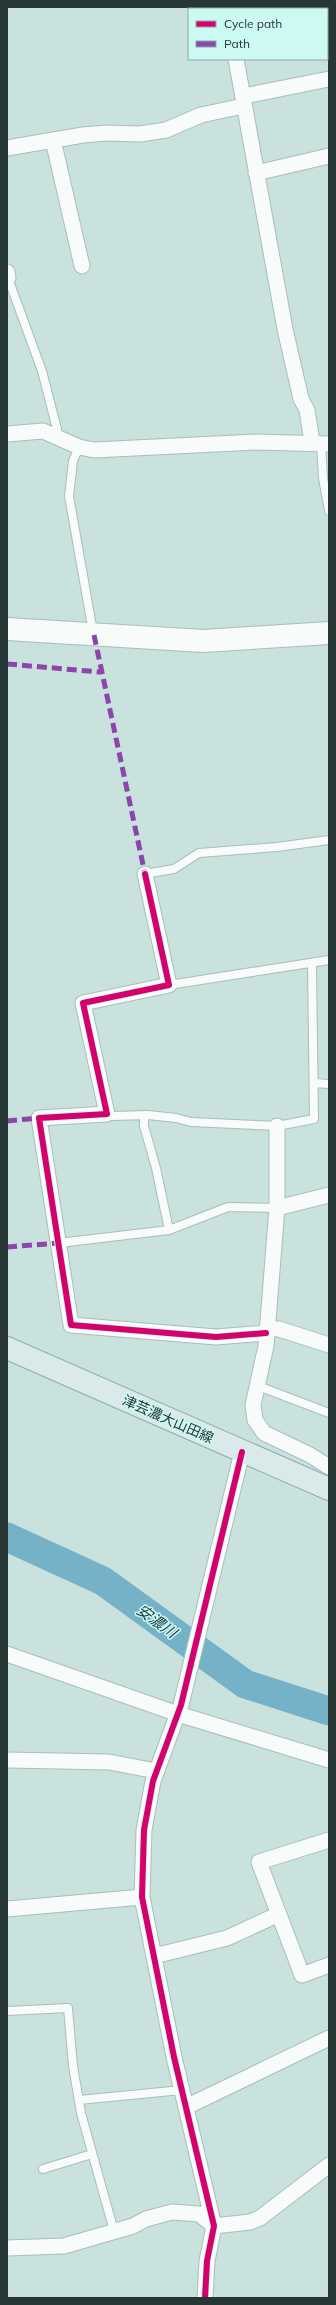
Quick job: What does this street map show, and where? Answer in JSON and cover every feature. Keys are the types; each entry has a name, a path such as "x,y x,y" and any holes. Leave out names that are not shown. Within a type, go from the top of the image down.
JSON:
{"main road":[{"name":"津芸濃大山田線","path":"7,1348 241,1459 329,1489"}],"street":[{"path":"7,434 43,431 80,447 94,450 321,443 301,399 285,329 236,60"},
{"path":"7,148 108,133 140,134 166,130 201,115 244,101 329,79"},
{"path":"53,140 82,266"},
{"path":"256,173 329,156"},
{"path":"7,629 203,641 329,633"},
{"path":"145,874 169,985 83,1003 107,1114 38,1118 71,1325 216,1337 279,1329 329,1345"},
{"path":"278,1126 277,1208 266,1346 253,1405 254,1413 256,1423 264,1433 310,1455 329,1467"},
{"path":"277,1208 329,1195"},
{"path":"205,2298 207,2261 214,2226 182,2090 142,1897 144,1830 147,1807 156,1771 180,1709 241,1459"},
{"path":"7,1654 180,1709 329,1760"},
{"path":"7,1760 109,1762 156,1771"},
{"path":"329,1840 259,1862 302,1975 329,1965"},
{"path":"7,1909 142,1897"},
{"path":"154,1956 227,1938 279,1914"},
{"path":"186,2107 329,2038"},
{"path":"7,2248 64,2246 133,2226 146,2219 172,2212 199,2214 214,2226 250,2222 260,2218 329,2165"}],"lane":[{"path":"7,275 44,378 57,429 54,436"},
{"path":"321,443 323,478 329,511"},
{"path":"80,447 73,461 69,496 94,635"},
{"path":"145,874 174,869 199,853 277,847 329,840"},
{"path":"169,985 312,964 329,960"},
{"path":"107,1114 176,1118 191,1122 278,1126 314,1119 312,964"},
{"path":"314,1083 329,1084"},
{"path":"144,1115 144,1126 156,1168 169,1230"},
{"path":"59,1243 169,1230 228,1207 277,1208"},
{"path":"258,1386 329,1413"},
{"path":"7,2011 68,2008 73,2066 79,2100 92,2154 114,2231"},
{"path":"79,2100 182,2090"},
{"path":"43,2169 92,2154"}],"waterway":[{"name":"安濃川","path":"7,1537 103,1581 245,1684 329,1711"}],"marked path":[{"path":"94,635 145,874"},
{"path":"7,664 100,672"},
{"path":"7,1121 39,1118"},
{"path":"7,1247 59,1243"}],"cycle path":[{"path":"145,874 169,985 83,1003 107,1114 39,1118 71,1325 216,1337 266,1333"},
{"path":"205,2298 207,2261 214,2226 174,2057 142,1897 144,1830 153,1781 181,1705 242,1452"}]}
